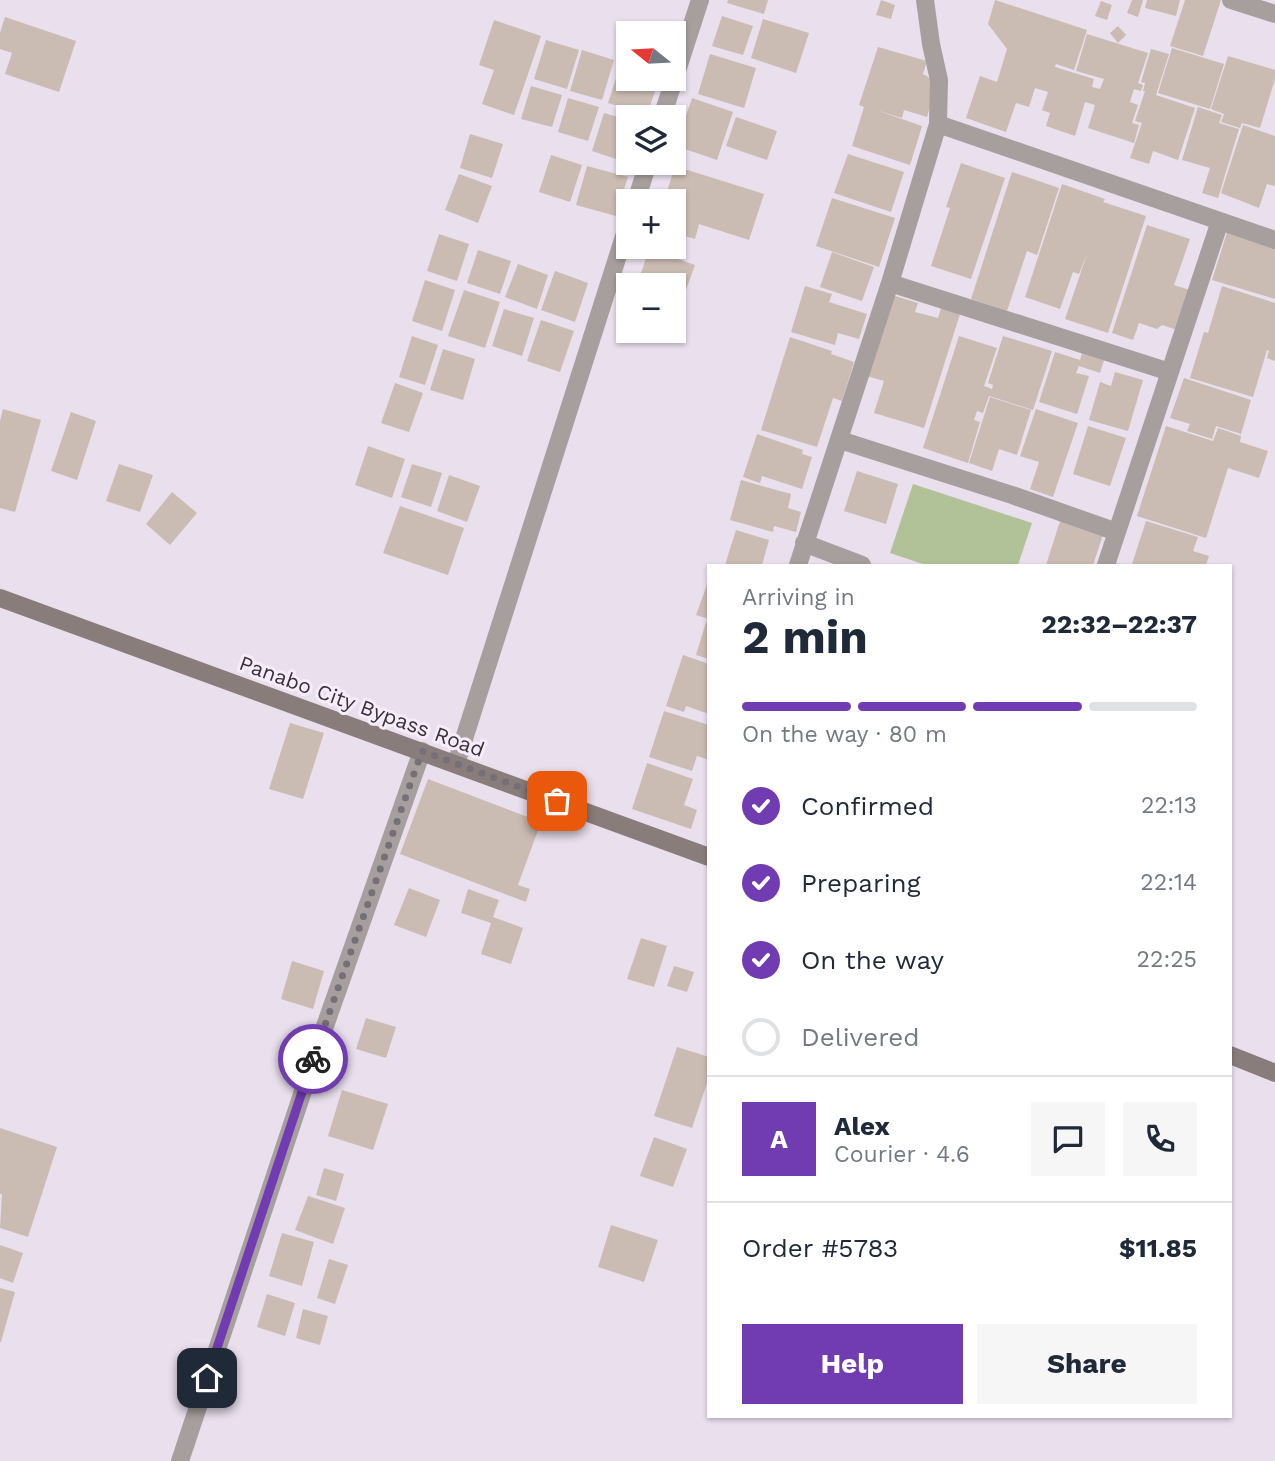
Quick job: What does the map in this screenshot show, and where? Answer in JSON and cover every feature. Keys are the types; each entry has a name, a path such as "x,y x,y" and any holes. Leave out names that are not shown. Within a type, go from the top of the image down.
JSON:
{"main road":[{"name":"Panabo City Bypass Road","path":"0,597 707,856"},
{"path":"1232,1056 1275,1073"}],"street":[{"path":"667,105 700,0"},
{"path":"798,564 890,283 938,124 940,80 930,44 925,0"},
{"path":"1231,0 1275,14"},
{"path":"938,124 1275,240"},
{"path":"1106,564 1220,221"},
{"path":"456,764 617,259"},
{"path":"890,283 1170,372"},
{"path":"839,440 1012,495 1116,532"},
{"path":"804,543 859,564"},
{"path":"180,1461 318,1043 422,751"}],"green space":[{"path":"913,484 1032,523 1018,564 923,564 890,553"}],"building":[{"path":"728,0 768,0 764,14 727,3"},
{"path":"881,0 895,5 891,19 876,15"},
{"path":"995,0 1087,30 1074,70 1056,64 1055,67 1094,79 1092,87 1100,89 1104,79 1076,71 1087,34 1148,53 1138,83 1143,85 1141,91 1134,89 1130,102 1138,105 1132,123 1139,125 1134,143 1088,128 1095,105 1085,102 1075,136 1046,126 1050,113 1042,110 1048,92 1035,88 1029,107 1016,103 1006,132 966,118 980,76 997,82 1007,49 988,24"},
{"path":"1132,0 1143,0 1138,17 1127,13"},
{"path":"1147,0 1180,0 1176,16 1145,8"},
{"path":"1185,0 1221,0 1203,56 1170,46"},
{"path":"1101,1 1112,5 1107,20 1095,16"},
{"path":"722,16 753,26 743,55 712,46"},
{"path":"5,17 76,41 59,92 5,74 12,53 0,49 0,33"},
{"path":"763,19 809,33 796,73 751,58"},
{"path":"494,20 541,36 514,115 482,104 494,70 479,65"},
{"path":"1118,26 1126,35 1118,43 1110,33"},
{"path":"546,40 579,50 567,89 534,79"},
{"path":"878,47 927,61 923,74 937,82 927,117 904,110 902,118 876,110 922,126 910,165 852,146 864,107 859,105"},
{"path":"1172,48 1224,64 1210,109 1158,93"},
{"path":"1151,49 1169,54 1156,95 1195,108 1178,160 1153,151 1149,164 1130,158 1142,123 1135,121 1145,91 1145,83 1141,82"},
{"path":"582,50 614,60 602,100 570,91"},
{"path":"710,54 756,68 744,108 698,94"},
{"path":"1228,56 1275,70 1275,79 1260,128 1242,123 1240,128 1221,122 1224,114 1211,109"},
{"path":"616,78 616,91 655,91 650,105 608,103"},
{"path":"531,86 562,95 552,127 521,119"},
{"path":"568,98 599,107 588,141 558,132"},
{"path":"692,98 733,112 717,160 686,149 686,116"},
{"path":"1198,107 1222,115 1219,123 1239,129 1218,198 1202,193 1210,168 1182,160"},
{"path":"604,113 616,116 616,159 592,151"},
{"path":"736,117 777,131 767,160 726,146"},
{"path":"1243,125 1275,136 1275,186 1267,184 1259,208 1221,193"},
{"path":"470,134 503,144 492,178 460,168"},
{"path":"848,154 904,172 891,212 834,193"},
{"path":"551,155 582,165 570,202 539,192"},
{"path":"961,163 1005,178 971,279 931,266"},
{"path":"587,166 628,177 624,189 616,189 616,216 576,205"},
{"path":"686,169 764,194 749,240 699,224 695,239 686,236 686,189 668,189 672,175 686,175"},
{"path":"1012,172 1059,188 1037,255 1027,251 1007,311 971,299"},
{"path":"459,174 492,186 478,223 445,210"},
{"path":"1062,184 1105,199 1103,202 1146,216 1108,333 1065,319 1087,254 1079,274 1073,272 1060,309 1025,297"},
{"path":"832,198 895,218 879,267 816,246"},
{"path":"1147,225 1190,239 1174,285 1190,290 1177,330 1162,325 1157,329 1139,323 1133,340 1112,333"},
{"path":"1228,229 1275,243 1275,299 1212,280"},
{"path":"439,234 469,244 457,281 427,271"},
{"path":"478,250 511,261 500,294 467,283"},
{"path":"832,252 874,267 862,301 820,287"},
{"path":"646,259 678,259 695,265 686,290 686,273 641,273"},
{"path":"518,264 548,275 537,309 505,297"},
{"path":"555,271 588,283 575,322 541,310"},
{"path":"425,280 455,290 442,331 412,321"},
{"path":"805,286 832,294 829,302 867,314 859,339 838,333 835,345 791,332"},
{"path":"1222,286 1275,303 1275,361 1267,358 1267,350 1253,397 1190,378 1204,332 1208,333"},
{"path":"464,290 500,302 485,348 448,336"},
{"path":"892,295 918,303 915,312 938,318 941,308 960,314 924,428 874,413 884,381 867,376"},
{"path":"504,309 534,318 522,356 492,346"},
{"path":"541,320 574,331 560,372 527,361"},
{"path":"412,336 438,345 425,385 399,377"},
{"path":"959,336 997,348 984,386 992,389 993,385 988,383 1003,336 1052,351 1033,410 989,396 983,413 977,411 974,420 980,422 968,463 923,448"},
{"path":"790,337 832,351 831,354 854,362 842,401 833,398 817,447 761,430"},
{"path":"443,349 475,359 463,400 430,390"},
{"path":"1055,352 1080,360 1082,353 1104,360 1100,373 1079,366 1076,373 1089,376 1077,414 1039,402"},
{"path":"1115,372 1143,380 1128,431 1089,420 1100,382 1111,386"},
{"path":"1184,378 1251,400 1241,434 1216,426 1212,439 1187,431 1190,424 1170,418"},
{"path":"395,383 423,393 409,432 381,423"},
{"path":"990,397 1031,410 1017,455 999,449 992,471 969,463"},
{"path":"3,409 41,420 15,512 0,508 0,421"},
{"path":"1036,409 1078,423 1053,497 1030,489 1039,462 1020,456"},
{"path":"71,412 96,421 77,480 51,471"},
{"path":"1088,426 1126,438 1110,486 1073,474"},
{"path":"1166,426 1213,441 1218,428 1241,436 1240,442 1268,451 1259,478 1228,468 1206,538 1137,516"},
{"path":"757,434 803,450 802,454 812,457 802,489 762,476 760,483 743,477"},
{"path":"368,446 405,459 392,498 355,485"},
{"path":"119,464 153,475 140,512 106,501"},
{"path":"412,464 442,473 431,507 401,497"},
{"path":"857,471 898,484 886,524 844,511"},
{"path":"449,475 480,486 467,522 437,511"},
{"path":"741,480 791,494 788,508 801,512 796,532 774,526 773,532 730,520"},
{"path":"172,492 197,513 170,545 146,524"},
{"path":"400,506 464,528 448,575 383,553"},
{"path":"1061,518 1104,532 1093,564 1046,564"},
{"path":"1146,521 1198,537 1193,551 1209,556 1206,564 1132,564"},
{"path":"736,530 769,540 762,564 725,564"},
{"path":"707,585 707,618 696,615"},
{"path":"706,622 707,658 696,655"},
{"path":"683,655 707,663 707,713 686,706 684,712 666,706"},
{"path":"664,711 707,724 707,759 697,756 692,771 649,757"},
{"path":"290,723 324,733 303,799 269,789"},
{"path":"647,763 693,779 684,805 697,810 691,829 632,809"},
{"path":"428,779 541,822 518,885 530,889 526,902 400,854"},
{"path":"409,888 440,900 426,937 394,925"},
{"path":"468,889 499,900 493,917 523,928 511,964 481,954 491,923 461,913"},
{"path":"641,938 667,946 654,987 627,979"},
{"path":"292,961 324,971 313,1009 281,999"},
{"path":"674,966 694,972 687,992 667,986"},
{"path":"366,1018 396,1027 386,1058 356,1049"},
{"path":"677,1047 707,1056 707,1083 692,1128 654,1116"},
{"path":"342,1090 388,1104 373,1150 328,1136"},
{"path":"0,1128 57,1147 28,1237 0,1228"},
{"path":"654,1137 687,1149 673,1187 640,1176"},
{"path":"324,1168 344,1174 336,1201 316,1195"},
{"path":"308,1196 345,1208 333,1244 295,1230"},
{"path":"611,1225 658,1240 644,1282 598,1267"},
{"path":"282,1233 314,1242 302,1286 269,1276"},
{"path":"0,1245 23,1253 13,1283 0,1278"},
{"path":"329,1259 348,1265 335,1304 317,1298"},
{"path":"0,1288 15,1292 1,1342 0,1342"},
{"path":"267,1294 295,1303 285,1336 257,1327"},
{"path":"303,1309 328,1316 320,1345 296,1338"}],"way so far":[{"path":"313,1059 422,751 557,801"}],"route":[{"path":"207,1378 313,1059"}]}
